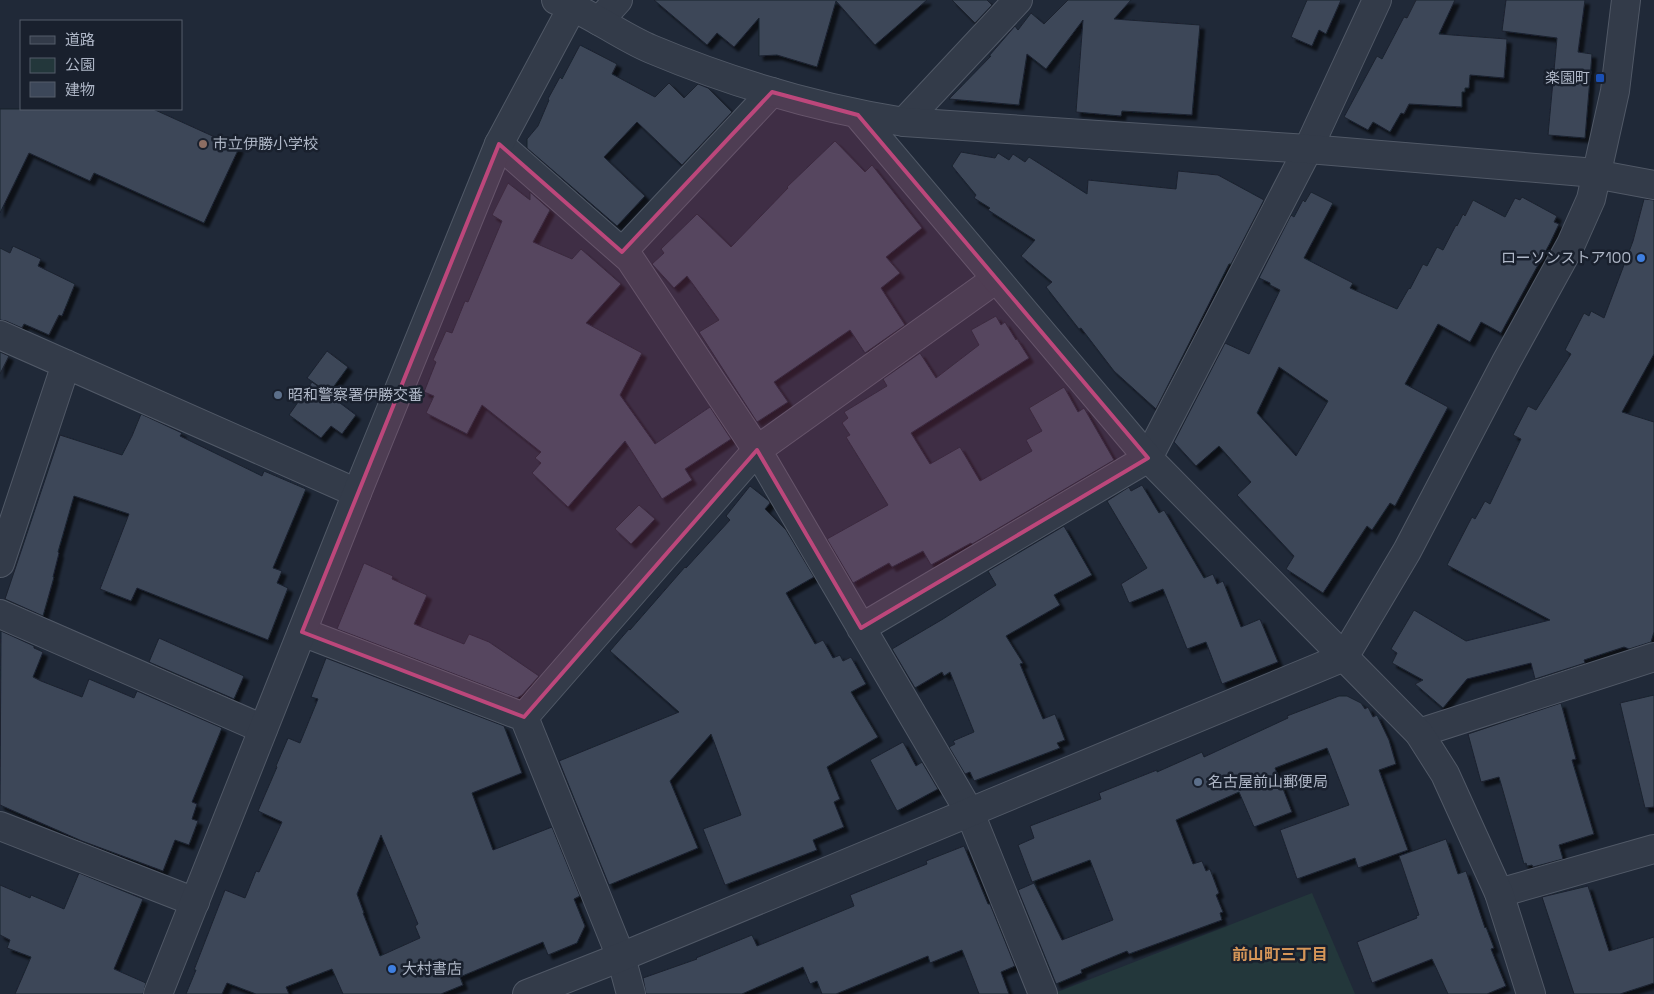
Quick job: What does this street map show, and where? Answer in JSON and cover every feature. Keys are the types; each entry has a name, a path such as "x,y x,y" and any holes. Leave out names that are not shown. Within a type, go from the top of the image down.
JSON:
{"street":[{"path":"599,21 618,0"},
{"path":"904,122 1018,0"},
{"path":"861,628 1148,458 1308,149 1377,0"},
{"path":"527,994 621,957 1344,657 1407,550 1506,362 1571,244 1591,199 1615,91 1626,0"},
{"path":"158,994 357,493 499,144 565,3 649,48 743,84 858,115 904,122 1308,149 1574,171 1654,185"},
{"path":"622,252 772,92"},
{"path":"858,115 1148,458 1419,733 1445,774 1499,893 1530,994"},
{"path":"499,144 630,259 757,450 970,812 1043,994"},
{"path":"524,717 757,450 996,279"},
{"path":"0,335 357,493"},
{"path":"0,563 66,364"},
{"path":"0,614 263,729"},
{"path":"302,632 524,717 621,957 631,994"},
{"path":"1419,733 1654,656"},
{"path":"0,826 195,902"},
{"path":"1499,893 1654,849"}],"highlighted area":[{"path":"772,92 858,115 1148,458 861,628 757,450 524,717 302,632 499,144 622,252"}],"green space":[{"path":"1312,893 1355,994 1052,994"}],"building":[{"path":"654,0 927,0 875,45 836,1 817,67 777,55 759,56 759,18 734,47 717,33 707,45"},
{"path":"952,0 987,0 992,5 975,23"},
{"path":"1068,0 1131,0 1114,19 1200,25 1192,115 1122,111 1121,116 1076,112 1083,20 1046,69 1027,54 1019,105 949,99 991,56 989,56 1015,26 1018,30 1031,13 1044,24"},
{"path":"1307,0 1341,0 1326,34 1319,30 1312,46 1291,37"},
{"path":"1416,0 1455,0 1439,34 1507,39 1504,78 1470,75 1469,88 1465,88 1465,92 1462,92 1462,107 1409,104 1404,114 1401,113 1390,132 1373,122 1368,130 1344,117 1377,56 1382,59 1404,17 1407,18"},
{"path":"1506,0 1585,0 1578,52 1592,54 1585,138 1548,135 1557,38 1502,31"},
{"path":"580,45 617,64 612,74 655,97 669,83 684,98 698,84 708,88 732,112 682,165 637,122 604,157 645,196 617,226 527,148 527,139 538,126 548,99 560,77 562,79"},
{"path":"0,109 155,110 239,148 204,223 94,173 90,181 29,153 0,213"},
{"path":"835,141 865,172 872,165 922,228 886,257 900,273 881,288 905,325 865,353 850,330 774,382 788,402 757,422 699,332 719,320 687,276 674,288 652,264 664,253 661,249 697,214 731,247 787,187"},
{"path":"961,152 995,158 998,153 1009,160 1013,154 1025,162 1029,157 1087,194 1088,180 1176,189 1178,171 1218,175 1264,200 1231,264 1229,264 1156,409 1114,371 1046,287 1052,282 1021,256 1035,240 988,210 990,208 974,198 976,195 952,166"},
{"path":"508,183 530,200 530,192 550,210 533,242 572,259 581,249 621,284 586,323 642,353 620,395 655,444 710,407 731,439 685,469 692,480 662,499 625,441 568,507 532,473 541,463 535,458 541,452 482,405 467,434 426,413 434,396 424,392 436,362 433,360 446,331 452,333 465,301 468,302 502,221 492,215"},
{"path":"1311,192 1333,203 1304,258 1353,283 1350,288 1397,309 1423,264 1427,266 1437,247 1443,250 1456,225 1463,214 1465,216 1473,200 1505,217 1515,198 1520,200 1522,197 1557,216 1554,222 1559,224 1501,333 1481,322 1470,342 1438,324 1405,384 1448,407 1395,506 1390,503 1372,530 1367,526 1323,593 1286,569 1294,556 1237,495 1251,482 1219,446 1196,466 1174,442 1225,343 1249,354 1280,290 1259,278 1291,215 1294,217 1303,200 1305,202","holes":["1279,367 1328,401 1296,456 1257,413"]},
{"path":"1644,199 1654,200 1654,354 1622,412 1654,422 1654,632 1651,642 1629,649 1624,647 1584,660 1585,663 1535,679 1531,663 1467,679 1443,708 1415,684 1423,680 1392,663 1397,653 1391,649 1414,610 1466,641 1550,620 1447,565 1472,517 1475,519 1485,501 1490,504 1521,439 1513,435 1528,406 1536,410 1571,354 1565,350 1584,313 1589,316 1591,311 1604,318 1633,241"},
{"path":"13,246 41,259 38,266 75,284 62,316 59,315 49,335 24,324 22,328 0,320 0,248 10,253"},
{"path":"996,316 1001,325 1005,322 1029,358 911,433 930,464 960,447 980,481 1032,451 1026,440 1042,431 1029,408 1064,387 1078,412 1084,408 1114,460 972,544 931,565 923,551 892,567 889,563 853,583 827,539 888,505 846,437 850,435 842,423 848,418 844,412 887,386 883,379 920,353 936,378 979,345 971,330"},
{"path":"327,351 348,367 329,393 307,378"},
{"path":"0,352 9,356 0,374"},
{"path":"312,382 356,415 342,434 331,426 321,438 289,415"},
{"path":"141,414 182,433 180,436 262,476 264,471 306,489 273,568 282,571 277,583 288,588 268,640 137,588 131,601 100,589 129,514 74,496 43,616 5,599 60,435 122,455"},
{"path":"1142,485 1159,513 1164,510 1204,578 1213,574 1217,584 1223,581 1241,627 1260,619 1278,662 1222,684 1206,642 1187,649 1163,589 1129,603 1121,584 1147,568 1107,501 1129,487 1131,491"},
{"path":"750,486 769,501 770,503 765,509 786,530 814,577 786,593 815,644 823,640 833,658 840,655 843,661 851,657 866,684 851,692 878,737 827,767 840,799 834,802 844,827 813,840 817,850 725,885 703,829 741,815 711,734 670,781 698,848 609,885 559,761 679,712 610,651 730,520 726,516"},
{"path":"639,505 655,519 631,544 615,529"},
{"path":"1064,526 1092,575 1054,595 1060,605 1006,636 1023,663 1020,664 1043,719 1055,714 1065,740 1057,743 1060,748 974,781 970,772 965,774 949,747 955,744 953,741 974,732 950,672 944,676 942,672 915,688 892,649 996,585 988,571"},
{"path":"364,563 393,576 392,579 427,595 414,624 464,644 469,634 489,642 539,676 517,698 337,629"},
{"path":"1,631 43,652 33,677 41,681 82,697 89,679 134,698 137,691 222,728 192,802 197,804 192,819 198,821 189,845 175,840 163,871 82,841 0,805"},
{"path":"159,638 244,676 234,699 149,662"},
{"path":"326,658 504,726 522,773 472,793 493,850 552,827 580,896 574,899 585,926 577,943 548,955 543,942 460,977 463,985 441,994 343,994 332,969 286,987 289,994 256,994 227,983 222,994 186,994 225,890 245,898 256,871 259,872 282,822 258,811 288,738 300,743 318,699 311,697","holes":["381,835 418,924 415,926 420,938 380,956 357,894"]},
{"path":"1654,695 1654,807 1645,808 1620,703"},
{"path":"1339,696 1347,696 1361,703 1365,709 1368,707 1373,717 1377,715 1389,740 1396,764 1379,770 1408,850 1358,868 1355,858 1297,879 1280,830 1349,805 1327,748 1275,768 1292,812 1254,827 1239,792 1176,820 1193,864 1202,861 1206,871 1210,869 1219,893 1216,895 1223,912 1220,913 1222,920 1129,954 1127,951 1081,970 1082,973 1056,984 1018,890 1034,883 1062,940 1113,920 1090,860 1032,882 1018,845 1034,838 1030,826 1101,799 1099,793 1157,770 1157,772 1202,752 1204,757 1288,718 1287,716"},
{"path":"1561,703 1576,759 1572,760 1594,834 1559,845 1563,859 1533,867 1532,865 1527,866 1526,863 1524,864 1499,777 1481,782 1468,734"},
{"path":"903,742 916,766 922,762 938,789 897,811 870,760"},
{"path":"1446,839 1458,874 1466,871 1485,928 1494,948 1491,949 1506,986 1487,994 1448,994 1432,959 1372,983 1357,942 1417,918 1416,916 1419,915 1399,856"},
{"path":"964,846 1015,966 1001,972 1009,994 979,994 962,950 930,963 928,956 836,994 822,994 817,981 810,984 803,967 742,994 646,994 643,978 697,959 752,935 757,946 854,906 850,895 927,864 926,861"},
{"path":"79,873 143,899 114,969 146,983 143,994 15,994 31,957 7,948 10,940 0,935 0,885 30,898 31,895 64,909"},
{"path":"1588,886 1609,951 1654,937 1654,983 1620,994 1574,994 1542,897"}],"place":[{"name":"楽園町","path":"1600,78"},
{"name":"市立伊勝小学校","path":"203,144"},
{"name":"ローソンストア100","path":"1641,258"},
{"name":"昭和警察署伊勝交番","path":"278,395"},
{"name":"名古屋前山郵便局","path":"1198,782"},
{"name":"大村書店","path":"392,969"}],"district":[{"name":"前山町三丁目","path":"1280,954"}]}
